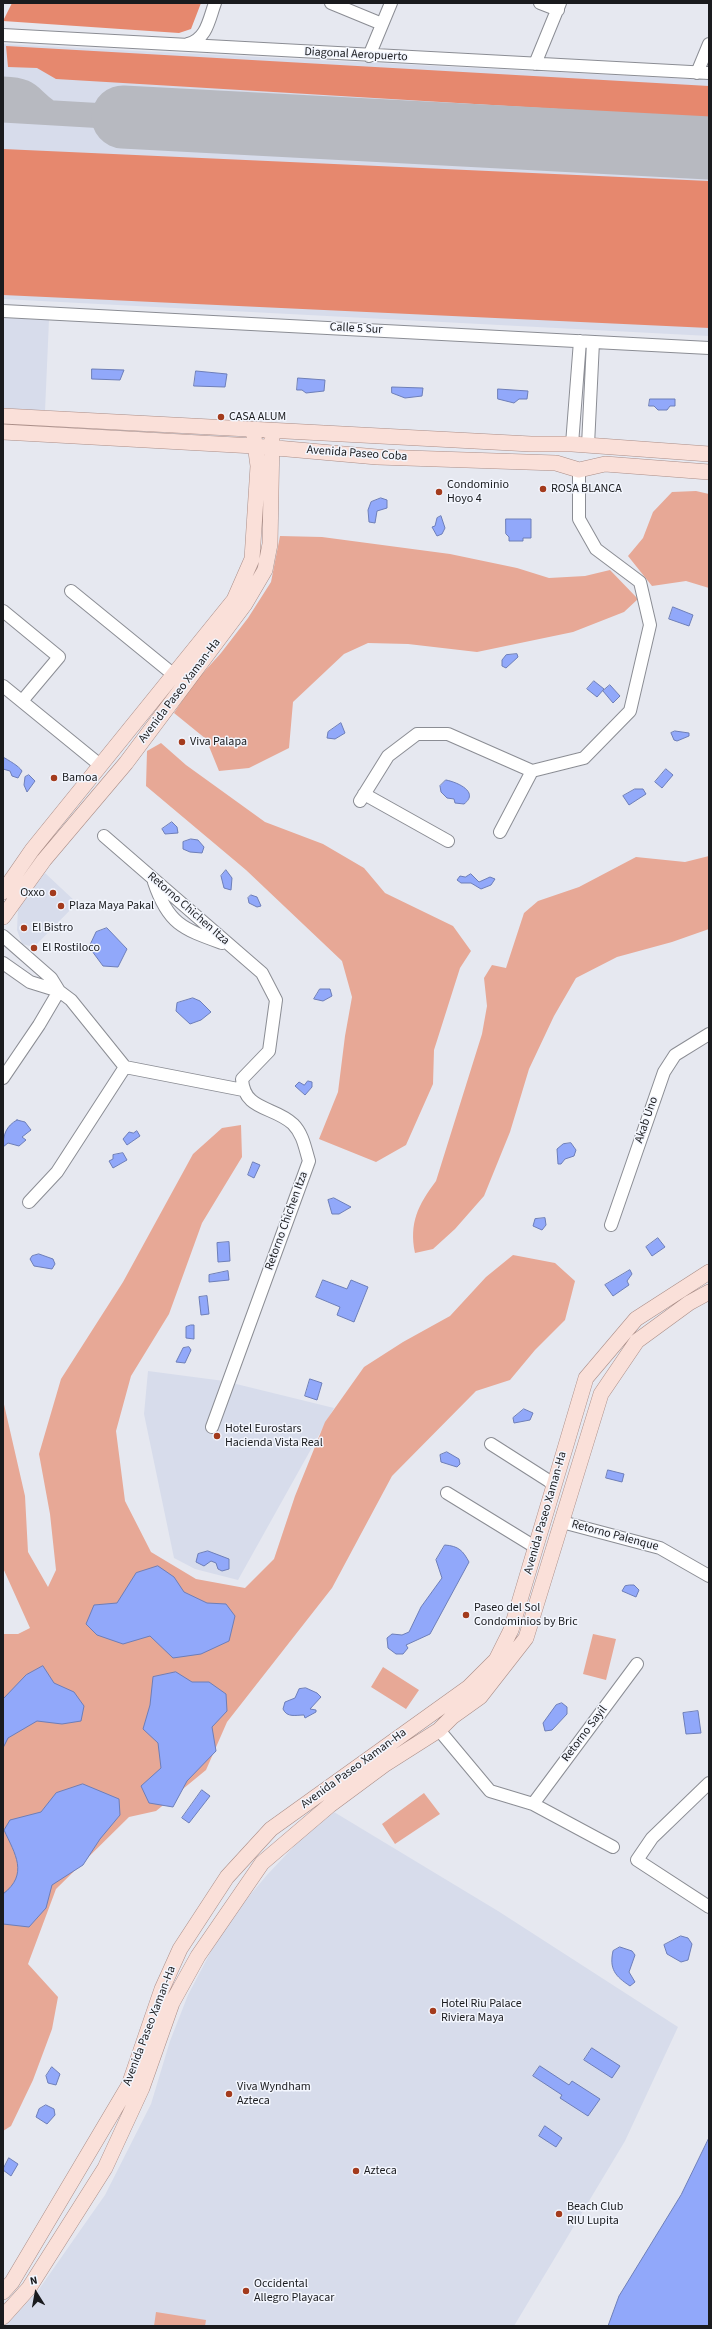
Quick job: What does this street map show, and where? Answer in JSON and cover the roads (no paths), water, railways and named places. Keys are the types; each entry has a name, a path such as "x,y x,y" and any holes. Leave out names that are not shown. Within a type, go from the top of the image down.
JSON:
{"main road":[{"name":"Avenida Paseo Coba","path":"3,416 271,432 531,444 572,444 709,454"},
{"name":"Avenida Paseo Xaman-Ha","path":"3,892 32,850 234,600 252,559 258,466 254,446 253,430"},
{"name":"Avenida Paseo Coba","path":"3,432 254,446 377,457 556,463 579,470 605,464 709,472"},
{"name":"Avenida Paseo Xaman-Ha","path":"3,916 44,860 126,763 245,604 265,570 270,544 273,448 271,432"},
{"path":"530,462 531,444"},
{"path":"625,465 626,448"},
{"name":"Avenida Paseo Xaman-Ha","path":"3,2292 12,2282 129,2085 162,1989 180,1949 227,1876 271,1828 474,1692 496,1660 511,1630 586,1378 636,1318 708,1275"},
{"name":"Avenida Paseo Xaman-Ha","path":"3,2317 29,2288 105,2168 142,2088 172,2003 198,1956 262,1864 330,1805 384,1765 440,1730 526,1638 601,1394 637,1341 689,1303 709,1292"},
{"path":"559,1467 577,1472"},
{"path":"534,1552 550,1562"}],"street":[{"path":"185,45 196,42 204,35 215,3"},
{"path":"331,3 382,24"},
{"path":"369,56 391,3"},
{"path":"535,64 559,6 540,3"},
{"name":"Diagonal Aeropuerto","path":"3,35 703,73"},
{"path":"703,73 709,44"},
{"name":"Calle 5 Sur","path":"3,311 709,348"},
{"path":"572,444 580,341"},
{"path":"588,445 593,342"},
{"path":"448,841 362,798 388,756 417,734 448,734 532,771 584,758 630,711 650,625 640,582 596,549 579,519 579,470"},
{"path":"71,591 174,675"},
{"path":"3,611 59,657 22,701"},
{"path":"3,686 100,765"},
{"path":"500,832 532,771"},
{"name":"Retorno Chichen Itza","path":"104,836 262,973 276,1000 270,1051 242,1079 243,1090 249,1099 292,1124 303,1139 309,1161 212,1427"},
{"path":"152,878 171,916 179,925 190,931 229,945"},
{"path":"3,936 51,978 59,991"},
{"path":"3,963 30,982 59,991 71,1000 125,1067 243,1090"},
{"path":"3,1078 39,1025 59,991"},
{"name":"Akab Uno","path":"611,1225 664,1072 675,1055 709,1034"},
{"path":"29,1202 57,1172 125,1067"},
{"path":"491,1444 549,1481 553,1486"},
{"path":"447,1493 534,1552"},
{"name":"Retorno Palenque","path":"562,1522 660,1548 709,1576"},
{"name":"Retorno Sayil","path":"533,1804 637,1664"},
{"path":"440,1730 490,1791 533,1804 613,1847"},
{"path":"709,1783 652,1838 637,1860 709,1907"}],"water":[{"path":"92,369 124,370 120,380 92,379"},
{"path":"196,371 227,374 225,387 194,386"},
{"path":"298,378 325,380 324,391 306,393 302,390 297,390"},
{"path":"392,387 423,388 422,396 405,398 392,393"},
{"path":"498,389 528,391 527,399 519,399 514,403 498,399"},
{"path":"650,399 675,399 675,406 670,406 667,410 658,410 654,406 649,406"},
{"path":"381,498 387,500 387,508 377,511 375,523 369,522 368,510 371,502"},
{"path":"441,516 445,528 442,534 437,536 432,527 435,526 437,518"},
{"path":"506,519 531,519 531,538 523,538 523,541 509,541 509,537 506,534"},
{"path":"673,607 693,615 689,626 669,619"},
{"path":"517,654 518,657 506,668 502,666 502,660 506,655"},
{"path":"594,681 604,689 597,697 587,689"},
{"path":"610,685 620,696 613,703 603,691"},
{"path":"341,723 345,733 335,739 327,738 328,732"},
{"path":"675,731 689,733 689,736 677,741 674,740 671,733"},
{"path":"3,757 21,769 22,771 18,778 12,776 10,771 3,769"},
{"path":"666,769 673,775 662,788 655,782"},
{"path":"29,775 35,781 27,792 24,785 25,777"},
{"path":"446,780 461,785 468,792 468,800 464,804 455,803 454,799 447,798 441,792 440,786"},
{"path":"635,789 643,789 646,794 629,805 623,796"},
{"path":"172,822 177,827 178,833 165,834 162,829"},
{"path":"191,839 198,840 204,847 202,853 190,852 183,849 183,842"},
{"path":"226,870 232,878 231,890 224,888 221,876"},
{"path":"471,874 479,882 490,877 495,879 491,885 481,889 471,883 461,883 457,880 460,876 465,877"},
{"path":"251,895 257,897 261,906 257,907 249,903 248,898"},
{"path":"107,928 127,949 118,967 103,966 89,947 96,932"},
{"path":"320,989 330,989 332,996 323,1001 314,999"},
{"path":"193,998 200,1001 211,1012 201,1020 190,1024 176,1011 177,1003"},
{"path":"308,1081 312,1082 312,1087 305,1095 295,1086 299,1082 304,1085"},
{"path":"17,1120 25,1122 31,1130 22,1137 26,1140 19,1146 8,1143 3,1147 6,1131 13,1122"},
{"path":"137,1131 140,1136 127,1145 123,1139 129,1132 133,1133"},
{"path":"571,1143 576,1150 574,1156 565,1159 561,1164 558,1164 557,1149 563,1144"},
{"path":"123,1153 127,1160 113,1168 109,1161 113,1159 113,1155"},
{"path":"253,1162 260,1165 254,1178 248,1175"},
{"path":"334,1198 351,1207 339,1214 332,1214 328,1200"},
{"path":"545,1218 546,1225 542,1230 533,1226 535,1219"},
{"path":"658,1238 665,1247 652,1256 646,1247"},
{"path":"229,1242 230,1261 218,1262 217,1243"},
{"path":"39,1254 53,1259 55,1264 52,1269 34,1266 30,1259 32,1256"},
{"path":"630,1270 632,1274 627,1281 629,1285 613,1296 605,1285"},
{"path":"228,1271 229,1280 209,1282 209,1275"},
{"path":"323,1280 347,1289 351,1280 368,1287 354,1322 337,1315 340,1307 316,1297"},
{"path":"207,1296 209,1314 201,1315 199,1297"},
{"path":"194,1325 194,1339 186,1338 186,1327"},
{"path":"189,1347 191,1350 185,1363 176,1362 183,1348"},
{"path":"310,1379 322,1383 317,1400 305,1396"},
{"path":"524,1409 533,1413 530,1420 514,1423 513,1418"},
{"path":"447,1452 459,1459 460,1464 457,1467 441,1462 440,1455"},
{"path":"608,1470 624,1474 622,1482 606,1478"},
{"path":"445,1545 460,1550 469,1562 430,1634 406,1645 408,1648 403,1654 396,1654 388,1648 387,1638 392,1634 402,1635 409,1632 421,1607 442,1578 436,1560"},
{"path":"208,1551 229,1559 229,1569 222,1571 218,1569 216,1563 211,1561 204,1566 196,1562 198,1554"},
{"path":"158,1566 174,1577 184,1592 207,1603 226,1604 235,1616 229,1641 201,1654 173,1658 150,1636 123,1644 97,1635 86,1624 94,1605 117,1603 136,1573"},
{"path":"634,1585 639,1590 636,1597 622,1591 625,1586"},
{"path":"43,1666 54,1683 74,1692 84,1706 81,1721 62,1724 37,1721 8,1738 3,1748 3,1699 26,1675"},
{"path":"176,1672 192,1682 209,1682 226,1694 227,1711 212,1727 216,1751 187,1781 173,1807 149,1803 141,1786 161,1768 158,1743 143,1729 150,1705 153,1677"},
{"path":"306,1688 317,1693 321,1697 310,1709 316,1710 316,1712 305,1718 304,1715 287,1714 283,1709 285,1702 295,1698 299,1689"},
{"path":"562,1703 567,1707 567,1714 552,1730 545,1731 543,1723 556,1705"},
{"path":"698,1711 701,1733 686,1734 683,1713"},
{"path":"83,1784 119,1799 120,1815 100,1839 83,1865 52,1885 46,1908 29,1927 3,1924 3,1894 16,1879 18,1871 12,1847 4,1830 10,1820 41,1812 56,1793"},
{"path":"202,1790 210,1796 189,1823 182,1818"},
{"path":"681,1936 688,1938 692,1944 688,1960 681,1962 667,1954 664,1945"},
{"path":"620,1947 632,1951 635,1955 629,1972 635,1982 630,1986 620,1979 614,1972 612,1963 613,1951"},
{"path":"592,2048 620,2066 612,2078 584,2060"},
{"path":"540,2066 569,2085 572,2081 600,2099 588,2116 560,2098 562,2095 533,2076"},
{"path":"52,2067 60,2074 56,2085 48,2083 46,2076"},
{"path":"46,2105 54,2109 55,2115 47,2124 36,2117 39,2109"},
{"path":"545,2126 562,2138 556,2147 539,2136"},
{"path":"709,2138 709,2326 608,2326 619,2296 681,2195"},
{"path":"9,2158 18,2164 11,2176 3,2170"}],"place":[{"name":"CASA ALUM","path":"221,417"},
{"name":"ROSA BLANCA","path":"543,489"},
{"name":"Condominio Hoyo 4","path":"439,492"},
{"name":"Viva Palapa","path":"182,742"},
{"name":"Bamoa","path":"54,778"},
{"name":"Oxxo","path":"53,893"},
{"name":"Plaza Maya Pakal","path":"61,906"},
{"name":"El Bistro","path":"24,928"},
{"name":"El Rostiloco","path":"34,948"},
{"name":"Hotel Eurostars Hacienda Vista Real","path":"217,1436"},
{"name":"Paseo del Sol Condominios by Bric","path":"466,1615"},
{"name":"Hotel Riu Palace Riviera Maya","path":"433,2011"},
{"name":"Viva Wyndham Azteca","path":"229,2094"},
{"name":"Azteca","path":"356,2171"},
{"name":"Beach Club RIU Lupita","path":"559,2214"},
{"name":"Occidental Allegro Playacar","path":"246,2291"}]}
